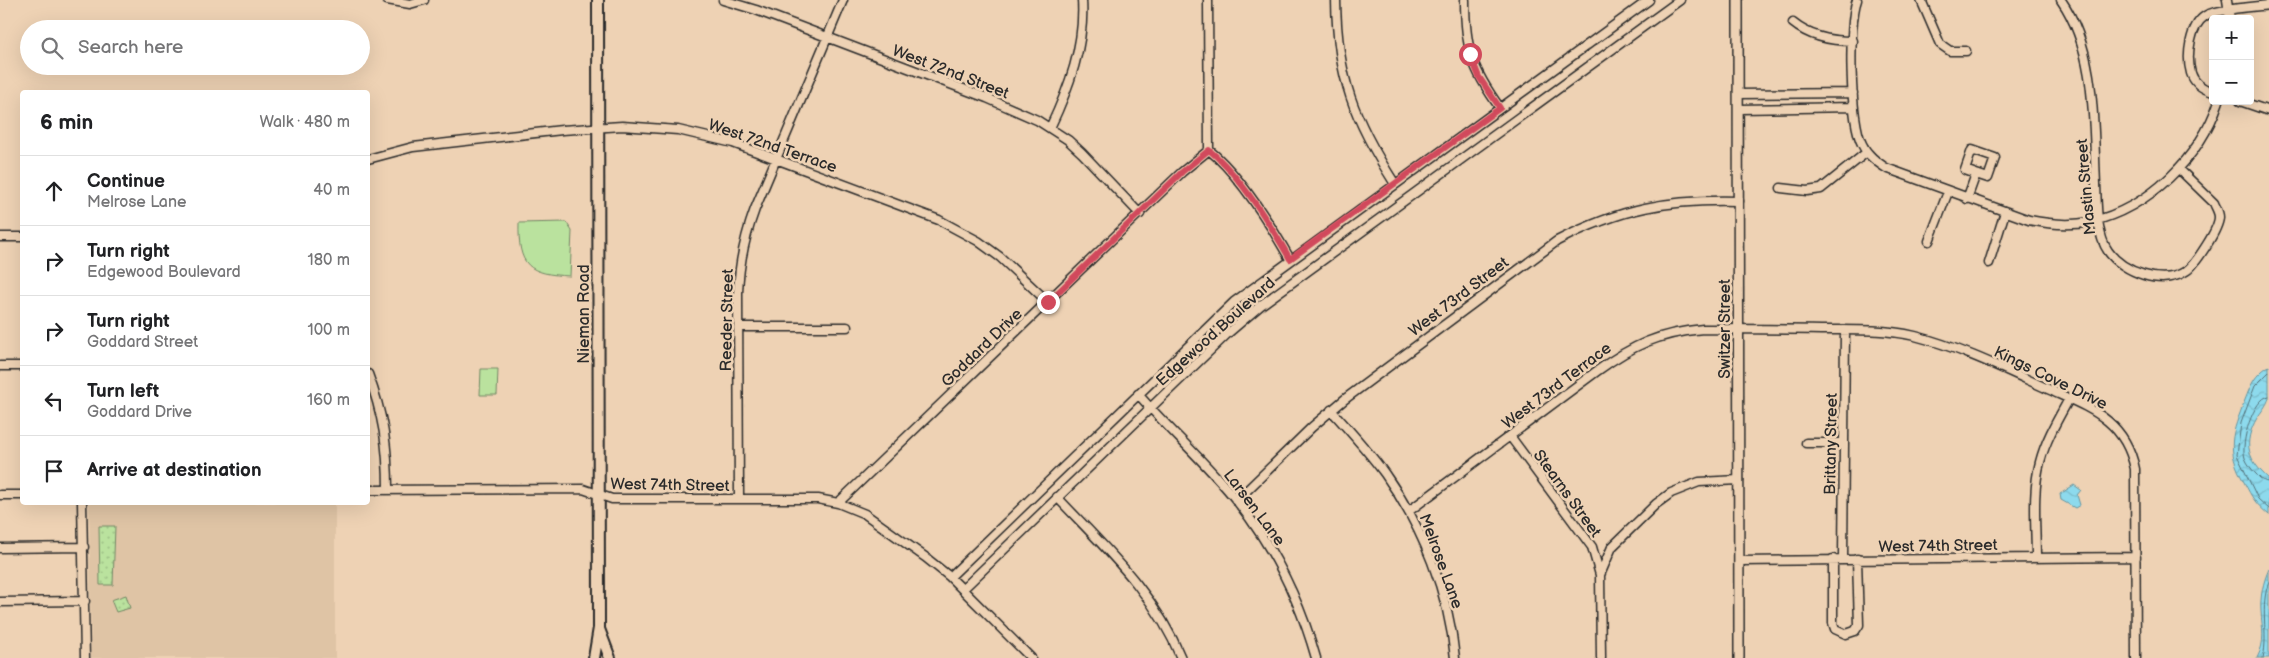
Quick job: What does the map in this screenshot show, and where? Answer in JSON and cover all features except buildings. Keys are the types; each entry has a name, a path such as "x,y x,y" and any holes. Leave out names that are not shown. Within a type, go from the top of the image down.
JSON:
{"main road":[{"name":"Nieman Road","path":"594,658 599,628 598,0"},
{"name":"Nieman Road","path":"599,628 610,658"}],"street":[{"path":"387,0 410,4 424,0"},
{"name":"West 72nd Street","path":"723,0 827,37 987,98 1037,120 1082,153 1140,214"},
{"name":"Reeder Street","path":"739,499 739,271 744,242 755,209 843,0"},
{"path":"1050,128 1076,60 1082,34 1082,0"},
{"path":"1208,0 1209,150 1220,159 1237,180 1290,259"},
{"path":"1336,0 1338,46 1342,72 1350,99 1363,130 1395,184"},
{"path":"1465,0 1466,30 1470,54 1479,77 1500,108"},
{"name":"Edgewood Boulevard","path":"950,577 1234,302 1290,259 1649,0"},
{"name":"Edgewood Boulevard","path":"963,589 1227,334 1283,288 1680,0"},
{"name":"Switzer Street","path":"1738,0 1739,658"},
{"path":"1857,0 1853,15 1853,107 1856,132 1867,152 1874,160 1886,168 2005,212 2046,223 2073,224 2099,219 2133,205 2156,189 2179,169 2203,136 2218,105"},
{"path":"1921,0 1940,44 1950,51 1966,51"},
{"name":"Mastin Street","path":"2061,0 2076,30 2085,56 2092,92 2101,234 2107,249 2116,260 2129,268 2152,277 2175,276 2185,272 2197,258 2214,230 2219,216 2214,203 2179,169"},
{"path":"2227,0 2229,15 2269,5"},
{"path":"2209,15 2197,22 2192,33 2191,73 2199,85 2209,90"},
{"path":"1793,23 1799,28 1827,40 1853,41"},
{"path":"1739,94 1853,93"},
{"path":"2252,105 2269,111"},
{"path":"1739,108 1853,107"},
{"name":"West 72nd Terrace","path":"370,158 413,147 433,144 598,127 630,126 678,130 723,140 922,212 959,230 1000,257 1048,302"},
{"name":"Goddard Drive","path":"838,502 1182,172 1209,150"},
{"path":"1781,188 1807,191 1821,188 1867,152"},
{"path":"1967,198 1976,174"},
{"path":"1929,241 1948,192"},
{"name":"West 73rd Street","path":"1236,501 1331,410 1557,241 1584,227 1619,213 1650,206 1680,202 1739,201"},
{"path":"1989,263 2005,212"},
{"path":"0,238 20,237"},
{"path":"739,327 847,327"},
{"name":"Kings Cove Drive","path":"1739,329 1874,330 1913,336 1953,347 2069,399 2108,420 2128,443 2135,469 2136,658"},
{"name":"West 73rd Terrace","path":"1409,512 1597,371 1638,344 1679,331 1739,329"},
{"name":"Brittany Street","path":"1843,559 1845,330"},
{"path":"0,366 20,366"},
{"path":"370,379 378,400 384,425 388,490"},
{"name":"Larsen Lane","path":"1138,394 1236,501 1275,557 1294,594 1316,658"},
{"path":"2036,558 2036,484 2040,463 2054,426 2069,399"},
{"name":"Melrose Lane","path":"1331,410 1367,451 1409,512 1426,547 1439,583 1449,620 1455,658"},
{"name":"Stearns Street","path":"1510,436 1592,547 1600,575 1601,658"},
{"path":"1806,443 1844,443"},
{"path":"1600,575 1612,547 1656,504 1671,494 1699,482 1739,480"},
{"name":"West 74th Street","path":"370,490 583,489 612,499 818,499 838,502 865,514 950,577 1031,658"},
{"path":"0,495 20,495"},
{"path":"1057,497 1136,581 1162,619 1181,658"},
{"path":"82,505 85,658"},
{"path":"0,548 84,547"},
{"name":"West 74th Street","path":"1739,562 1833,559 2136,557"},
{"path":"1833,559 1833,623 1835,629 1846,634 1855,632 1859,625 1858,559"},
{"path":"0,602 84,601"}],"shaded area":[{"path":"89,505 335,505 335,658 91,658"}],"green space":[{"path":"566,222 572,231 570,276 544,273 528,265 521,249 519,223"},
{"path":"481,369 498,369 497,395 480,395"},
{"path":"99,526 115,526 113,585 100,585"},
{"path":"126,595 130,608 116,612 111,600"}],"water":[{"path":"2269,366 2269,398 2252,427 2249,444 2252,458 2256,465 2269,479 2269,515 2254,500 2238,470 2234,460 2232,441 2251,385 2256,377"},
{"path":"2074,485 2081,490 2077,495 2080,505 2075,508 2061,500 2060,494"},
{"path":"2269,569 2269,658 2257,658 2262,646 2262,595"}],"route":[{"path":"1048,302 1182,172 1209,150 1220,159 1237,180 1290,259 1500,108 1479,77 1470,54"}]}
